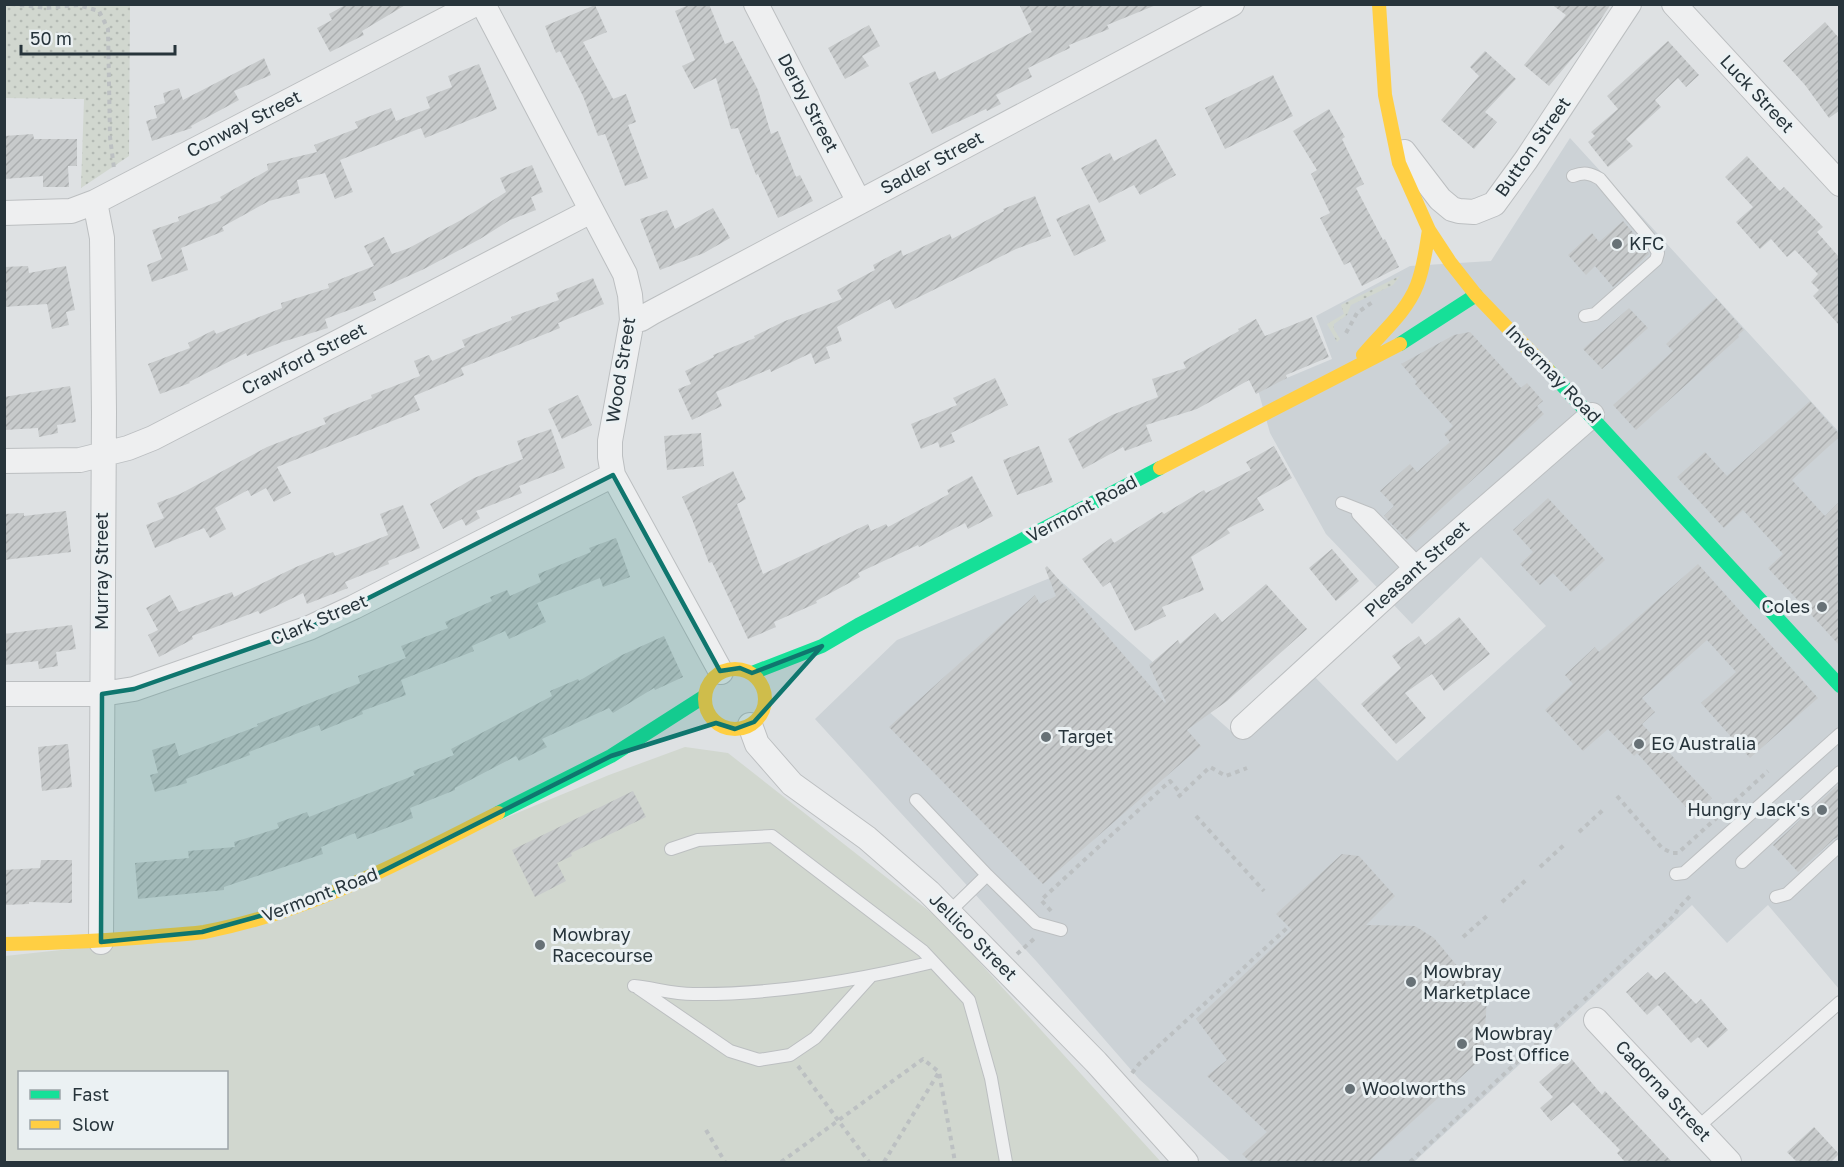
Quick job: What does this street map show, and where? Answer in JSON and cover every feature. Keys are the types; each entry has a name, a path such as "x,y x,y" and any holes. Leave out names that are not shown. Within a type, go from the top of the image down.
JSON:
{"street":[{"name":"Conway Street","path":"4,213 71,211 96,202 475,4"},
{"name":"Wood Street","path":"483,4 625,274 632,320 610,441 613,475 721,672"},
{"name":"Derby Street","path":"756,4 860,202"},
{"name":"Sadler Street","path":"632,320 641,319 1232,4"},
{"name":"Invermay Road","path":"1379,4 1385,95 1392,136 1402,172 1429,230 1462,279 1592,415 1839,686"},
{"name":"Button Street","path":"1392,136 1440,199 1459,212 1474,212 1494,204 1526,160 1629,4"},
{"name":"Luck Street","path":"1674,4 1839,184"},
{"name":"Murray Street","path":"96,202 102,238 101,942"},
{"name":"Crawford Street","path":"4,461 68,461 103,456 153,438 591,211"},
{"path":"1358,361 1398,315 1412,294 1422,268 1429,230"},
{"path":"1449,289 1462,279"},
{"name":"Vermont Road","path":"4,944 101,942 202,932 251,921 361,882 611,756 705,696 710,682 721,672 740,668 752,673 822,646 858,625 1412,338 1476,295"},
{"name":"Vermont Road","path":"1342,373 1419,313"},
{"name":"Pleasant Street","path":"1243,727 1413,572 1592,415"},
{"name":"Clark Street","path":"4,694 102,694 134,689 309,628 613,475"},
{"name":"Vermont Road","path":"803,668 822,646"},
{"path":"752,673 762,683 765,706"},
{"path":"705,696 707,711 716,723 730,729 750,725 758,719 765,706 782,690"},
{"path":"699,729 716,723"},
{"name":"Jellico Street","path":"750,725 757,744 792,784 867,838 929,891 1096,1062 1186,1162"},
{"name":"Vermont Road","path":"611,756 662,741"},
{"name":"Cadorna Street","path":"1596,1020 1729,1162"}],"lane":[{"path":"1573,176 1581,173 1591,174 1600,179 1651,240 1658,253 1656,260 1596,314 1585,316"},
{"path":"1342,503 1370,514 1413,572 1342,503"},
{"path":"1676,874 1684,873 1839,734"},
{"path":"1742,862 1839,772"},
{"path":"916,800 1036,923 1061,930"},
{"path":"671,849 698,840 772,836 923,951 969,1000 991,1078 1006,1162"},
{"path":"1776,897 1787,894 1839,845"},
{"path":"949,912 987,875"},
{"path":"870,977 815,1038 790,1055 759,1060 730,1051 634,986 691,994 774,992 870,977 933,962"},
{"path":"1698,1127 1839,1002"}],"path":[{"path":"11,4 46,8 78,5 99,11"},
{"path":"99,4 99,11 108,29 110,137 116,177"},
{"path":"1012,958 1037,936 1042,924 1052,912 1041,900 1170,781 1179,795 1210,767 1226,776 1247,768"},
{"path":"1617,796 1662,848 1678,853 1768,771"},
{"path":"1579,832 1604,809"},
{"path":"1196,816 1264,891"},
{"path":"1540,867 1564,845"},
{"path":"1502,902 1526,880"},
{"path":"1410,1162 1675,915 1690,896"},
{"path":"1463,937 1488,915"},
{"path":"1131,1073 1287,928"},
{"path":"790,1055 869,1162"},
{"path":"782,1162 923,1059 939,1072 955,1162"},
{"path":"884,1162 939,1072"},
{"path":"706,1130 725,1162"}],"highlighted area":[{"path":"613,475 720,671 740,668 752,673 822,646 754,722 735,729 716,723 611,756 361,882 307,903 202,932 101,942 102,694 134,689 309,628"}],"shaded area":[{"path":"5,4 130,5 129,156 81,188 84,99 5,98"},
{"path":"1570,138 1839,432 1839,989 1768,905 1727,943 1692,905 1414,1162 1231,1162 1139,1079 1037,962 815,719 897,640 1055,576 1241,740 1313,675 1397,761 1546,626 1481,557 1412,624 1326,534 1270,433 1258,390 1332,359 1316,316 1410,266 1491,261"},
{"path":"1400,276 1393,285 1351,305 1347,315 1334,324 1334,329 1340,339 1337,342 1327,324 1344,314 1341,305"},
{"name":"Mowbray Racecourse","path":"685,747 728,753 942,921 1161,1162 5,1162 5,956 230,932 609,775"}],"building":[{"path":"347,4 407,4 362,31 364,35 330,52 317,28 332,20 329,14"},
{"path":"691,4 709,4 725,44 733,41 758,90 771,134 778,131 796,177 800,175 813,201 778,218 758,174 756,175 738,128 731,129 716,78 694,89 682,66 695,60 675,11"},
{"path":"1019,4 1156,5 1107,25 1109,29 1069,45 1070,48 1028,68 1032,77 996,95 1001,104 932,134 909,83 935,71 939,80 1032,32"},
{"path":"1551,4 1611,4 1585,43 1549,86 1524,65 1566,15"},
{"path":"595,5 607,32 583,42 613,99 626,94 636,122 628,125 648,178 625,186 605,134 598,136 583,96 560,51 556,53 545,26"},
{"path":"1825,22 1839,38 1839,111 1829,118 1805,85 1783,61"},
{"path":"869,25 880,46 862,56 869,66 845,79 828,48"},
{"path":"1668,41 1699,75 1686,87 1678,78 1655,100 1661,107 1626,139 1633,146 1608,167 1588,142 1595,136 1591,132 1618,109 1607,96"},
{"path":"1485,51 1516,79 1485,112 1497,122 1474,149 1441,120 1479,76 1470,67"},
{"path":"264,58 271,75 234,91 239,100 191,126 192,128 152,141 146,121 157,118 154,106 165,103 163,93 179,88 183,100"},
{"path":"479,64 497,109 425,138 421,128 340,160 353,192 335,199 325,173 297,180 300,193 269,201 222,227 224,231 181,248 188,270 152,282 147,265 162,259 152,230 179,221 178,217 222,200 220,197 268,170 267,164 317,152 314,145 358,128 355,122 391,108 396,121 430,108 426,97 452,87 448,76"},
{"path":"1273,75 1293,116 1225,149 1205,108"},
{"path":"1329,109 1345,137 1342,139 1364,184 1356,188 1399,267 1362,286 1350,262 1344,265 1320,218 1330,213 1311,174 1317,170 1293,131"},
{"path":"33,134 34,139 77,139 77,166 68,166 69,187 43,187 43,176 4,179 4,136"},
{"path":"1156,139 1176,175 1140,195 1134,185 1099,203 1081,168 1110,153 1114,161"},
{"path":"1747,156 1780,191 1784,187 1823,227 1817,232 1839,257 1839,325 1813,296 1819,290 1811,282 1818,274 1795,250 1787,257 1771,239 1760,249 1736,222 1753,207 1725,177"},
{"path":"532,165 543,192 531,197 536,210 510,220 424,269 373,292 376,300 325,319 328,328 247,356 246,353 190,383 160,394 148,364 190,348 188,343 214,330 216,334 282,308 281,303 329,288 328,284 374,266 364,246 384,237 392,254 409,248 463,219 506,192 500,178"},
{"path":"1035,196 1051,236 1016,249 895,309 890,299 837,327 842,341 826,347 830,358 815,364 811,353 771,372 770,369 716,392 722,406 692,420 678,389 691,384 685,371 785,321 842,299 837,290 875,270 873,265 901,250 903,256 950,234 952,239 1004,211 1003,209"},
{"path":"1089,204 1106,241 1074,256 1056,219"},
{"path":"713,208 730,238 704,253 660,270 640,219 667,210 675,229"},
{"path":"1623,221 1649,254 1613,287 1595,266 1586,275 1568,255 1592,233 1599,242"},
{"path":"28,266 29,273 66,266 75,310 66,312 69,325 52,329 47,304 4,307 4,267"},
{"path":"593,278 604,304 558,323 560,328 461,368 464,375 414,396 420,410 277,467 291,493 274,502 266,488 251,496 248,490 215,508 226,529 210,538 204,528 155,548 146,525 164,518 157,503 180,494 267,447 326,424 323,418 372,398 371,395 420,376 414,361 429,355 432,361 465,347 462,340 512,320 511,317 559,300 556,293"},
{"path":"1716,298 1744,330 1636,430 1613,405 1673,351 1666,344"},
{"path":"1629,308 1648,328 1602,369 1583,349"},
{"path":"1312,317 1329,357 1286,375 1287,378 1256,394 1249,380 1197,409 1146,425 1152,441 1125,451 1123,447 1083,469 1068,439 1112,415 1158,397 1152,379 1186,368 1183,362 1256,319 1265,336"},
{"path":"1470,332 1521,388 1527,383 1543,401 1537,406 1544,414 1407,540 1384,516 1394,506 1380,491 1410,464 1417,472 1450,442 1444,434 1453,426 1415,384 1417,382 1401,364 1454,335"},
{"path":"995,378 1008,405 951,433 955,442 940,448 938,442 921,449 911,424 957,405 953,398"},
{"path":"70,386 76,422 57,425 58,433 39,437 38,428 4,430 4,397"},
{"path":"578,395 592,425 562,439 548,409"},
{"path":"1810,401 1839,434 1839,437 1792,480 1825,516 1839,502 1839,645 1768,568 1783,554 1743,510 1724,528 1677,477 1705,452 1727,476"},
{"path":"551,429 565,468 519,486 522,493 476,511 480,518 466,526 462,519 443,529 430,504 474,478 523,459 517,441"},
{"path":"701,433 704,466 667,470 664,436"},
{"path":"1039,446 1053,482 1017,495 1003,460"},
{"path":"1274,446 1292,478 1257,498 1264,510 1227,529 1230,533 1191,557 1204,590 1162,607 1166,616 1135,631 1110,582 1103,587 1082,559 1111,538 1114,543 1162,512 1164,514 1204,490 1206,493 1251,470 1246,462"},
{"path":"733,471 746,499 737,504 763,574 868,524 871,531 886,524 888,527 949,494 947,490 972,476 993,516 968,529 965,523 919,547 918,545 858,573 860,577 816,601 817,603 774,622 776,627 748,639 712,562 709,563 682,497"},
{"path":"1548,498 1605,560 1571,592 1553,573 1540,585 1520,564 1533,552 1513,530"},
{"path":"403,505 420,548 345,582 348,588 307,604 303,593 260,614 258,611 192,636 193,639 159,657 148,635 158,630 146,608 170,595 179,612 232,592 234,597 333,552 335,556 388,535 380,514"},
{"path":"66,511 71,552 4,560 4,514 24,513 24,516"},
{"path":"616,538 630,577 603,587 600,578 537,603 546,622 509,639 505,631 472,646 474,651 401,680 406,695 362,711 363,714 321,731 319,725 249,752 250,755 186,779 187,783 155,792 150,775 158,773 152,750 175,743 179,756 360,683 358,676 406,658 401,646 448,628 445,622 492,601 490,597 507,590 510,596 541,582 538,574 591,552 589,548"},
{"path":"1332,549 1359,581 1336,601 1309,568"},
{"path":"1698,564 1818,698 1750,758 1701,703 1736,672 1707,640 1642,698 1655,712 1642,724 1712,798 1693,815 1637,753 1634,756 1608,729 1583,751 1545,710 1573,684 1565,675 1595,647 1599,652"},
{"name":"Target","path":"1047,566 1165,703 1149,665 1178,640 1180,644 1215,613 1222,622 1266,584 1307,629 1227,701 1187,730 1201,746 1043,884 889,727 1035,595 1040,604 1056,596 1045,568"},
{"path":"1459,617 1490,654 1444,691 1432,674 1405,693 1426,718 1396,744 1361,704 1401,668 1392,656 1419,636 1425,645"},
{"path":"72,625 76,649 56,652 58,666 39,669 38,661 4,665 4,634"},
{"path":"664,636 683,677 655,690 654,688 613,713 609,708 542,739 547,747 519,761 516,756 455,790 410,808 413,818 357,839 355,833 321,847 323,854 224,887 224,890 138,899 135,863 189,858 188,851 235,847 234,842 279,828 277,823 307,812 309,817 415,775 413,771 454,755 451,749 552,696 550,691 578,679 579,681 622,655"},
{"path":"68,744 72,787 42,791 38,747"},
{"name":"Hungry Jack's","path":"1839,784 1839,837 1798,872 1773,845"},
{"path":"633,791 646,817 571,853 572,856 557,863 566,881 535,897 512,850"},
{"name":"Mowbray Marketplace","path":"1342,854 1359,856 1395,896 1366,925 1415,926 1434,938 1463,973 1469,999 1487,999 1483,1057 1368,1162 1250,1162 1242,1154 1267,1132 1207,1076 1227,1060 1196,1019 1292,930 1276,914"},
{"path":"41,860 72,860 72,903 29,902 29,904 4,905 4,870 40,868"},
{"path":"1648,972 1656,980 1665,972 1696,1004 1701,999 1728,1030 1708,1048 1698,1037 1691,1043 1658,1005 1647,1015 1626,992"},
{"path":"1569,1056 1602,1095 1605,1091 1672,1162 1625,1162 1617,1153 1620,1150 1573,1102 1551,1121 1540,1108 1553,1097 1539,1082"},
{"path":"1814,1127 1839,1154 1831,1162 1797,1162 1787,1152"}],"traffic: fast":[{"path":"1400,344 1476,295"},
{"path":"1549,371 1840,686"},
{"path":"752,673 822,646 858,625 1160,468"},
{"path":"498,813 611,756 705,696"}],"traffic: slow":[{"path":"1379,4 1385,95 1399,163 1429,230 1476,295 1549,371"},
{"path":"1363,355 1407,305 1417,285 1429,230"},
{"path":"1160,468 1400,344"},
{"path":"729,669 741,669 757,677 763,687 765,699 763,711 757,721 741,729 729,729 713,721 705,705 705,693 713,677 729,669"},
{"path":"4,944 187,934 243,923 282,912 355,883 498,813"}],"place":[{"name":"KFC","path":"1617,244"},
{"name":"Coles","path":"1822,607"},
{"name":"Target","path":"1046,737"},
{"name":"EG Australia","path":"1639,744"},
{"name":"Hungry Jack's","path":"1822,810"},
{"name":"Mowbray Racecourse","path":"540,945"},
{"name":"Mowbray Marketplace","path":"1411,982"},
{"name":"Mowbray Post Office","path":"1462,1044"},
{"name":"Woolworths","path":"1350,1089"}]}
